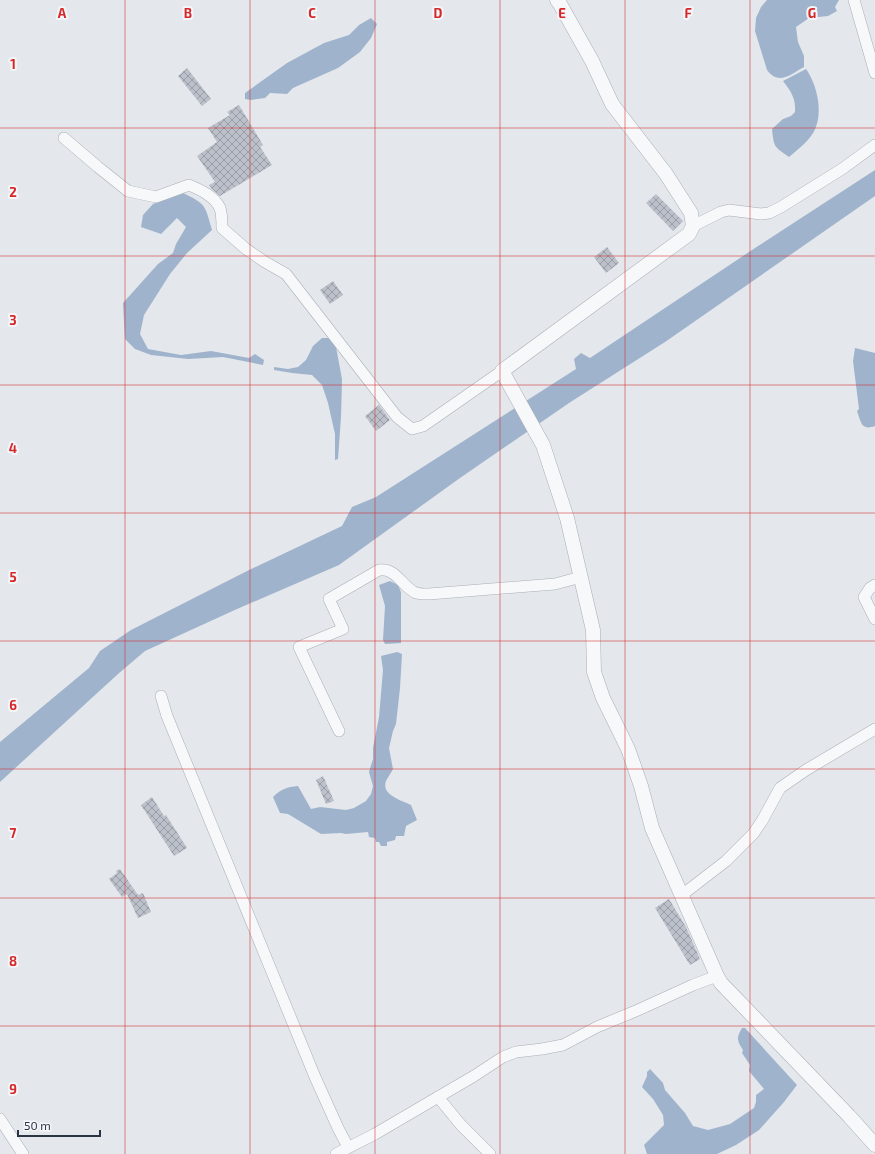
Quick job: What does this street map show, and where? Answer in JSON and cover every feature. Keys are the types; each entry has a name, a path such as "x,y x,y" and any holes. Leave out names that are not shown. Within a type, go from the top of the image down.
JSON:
{"street":[{"path":"64,138 128,191 156,197 189,185 200,189 213,198 221,209 222,228 246,249 286,274 397,417 412,428 423,426 502,371 689,234 693,226 691,213 666,174 612,104 592,61 560,4 556,0"},
{"path":"854,0 875,73"},
{"path":"693,226 721,212 729,210 761,214 769,213 842,170 875,145"},
{"path":"502,371 543,445 567,518 593,630 594,672 603,698 628,749 641,786 652,828 717,976 721,983 875,1145"},
{"path":"339,731 299,647 343,629 329,600 379,570 385,569 392,572 418,594 555,584 580,576"},
{"path":"875,586 870,588 864,597 875,619"},
{"path":"162,696 167,716 315,1077 348,1147"},
{"path":"682,895 726,862 753,834 780,788 806,770 875,730"},
{"path":"336,1154 438,1097 503,1057 516,1052 563,1045 597,1027 717,976"},
{"path":"438,1097 461,1125 490,1154"},
{"path":"0,1119 23,1154"}],"water":[{"path":"767,0 839,0 835,7 837,11 828,16 809,18 796,27 798,42 804,56 804,67 781,78 772,75 767,70 755,31 756,18 761,7"},
{"path":"371,18 377,24 371,38 360,52 338,68 293,88 287,94 270,93 265,98 251,100 245,99 245,93 287,63 324,43 349,35 359,25"},
{"path":"806,69 817,93 819,111 818,120 809,139 789,157 780,151 774,143 772,129 783,119 791,116 795,112 795,103 792,95 783,81"},
{"path":"875,170 875,196 665,342 569,403 460,478 339,565 145,651 0,782 0,742 89,668 100,651 131,630 249,570 342,526 352,507 376,497 576,369 574,359 581,353 590,358"},
{"path":"183,193 204,206 212,230 187,253 170,274 144,315 140,334 148,349 181,355 211,351 249,358 255,354 264,360 263,365 223,357 188,359 151,355 135,349 125,339 123,303 158,264 173,253 176,244 186,227 177,218 161,234 141,227 143,215 153,204"},
{"path":"322,338 329,338 336,347 342,379 338,459 335,460 335,434 322,385 312,375 274,370 274,367 288,369 298,367 306,360 313,346"},
{"path":"855,348 875,353 875,426 864,426 857,411 859,409 853,361"},
{"path":"390,581 398,585 401,592 401,643 385,644 383,640 385,606 379,585"},
{"path":"397,652 402,654 396,724 389,748 393,769 386,781 385,786 386,790 397,799 411,805 417,820 406,826 404,836 396,836 395,840 387,842 387,846 381,846 379,842 376,842 375,838 369,837 368,832 321,834 288,814 280,813 273,797 282,790 294,786 298,786 311,809 320,807 346,810 354,808 366,801 371,794 373,786 369,772 373,759 373,748 379,717 383,670 381,656"},
{"path":"742,1028 745,1028 797,1085 759,1130 736,1145 717,1154 647,1154 644,1145 664,1125 663,1115 653,1099 642,1087 647,1076 647,1072 650,1069 663,1083 665,1090 685,1113 693,1126 708,1130 730,1124 754,1108 756,1095 764,1089 749,1071 750,1065 742,1053 743,1050 738,1039"}],"building":[{"path":"187,68 211,99 202,106 178,76"},
{"path":"239,105 263,145 260,147 272,165 220,196 209,185 215,182 197,156 217,142 208,128 230,115 227,112"},
{"path":"656,194 683,221 673,231 646,203"},
{"path":"607,247 619,263 606,273 594,257"},
{"path":"333,281 343,295 330,304 320,290"},
{"path":"379,405 390,420 376,431 365,416"},
{"path":"323,776 334,801 326,804 316,780"},
{"path":"152,797 164,816 166,815 187,848 174,856 141,805"},
{"path":"120,869 138,895 143,893 151,912 138,918 127,894 122,897 109,879 117,873 116,871"},
{"path":"669,899 686,927 700,959 690,965 655,908"}]}
